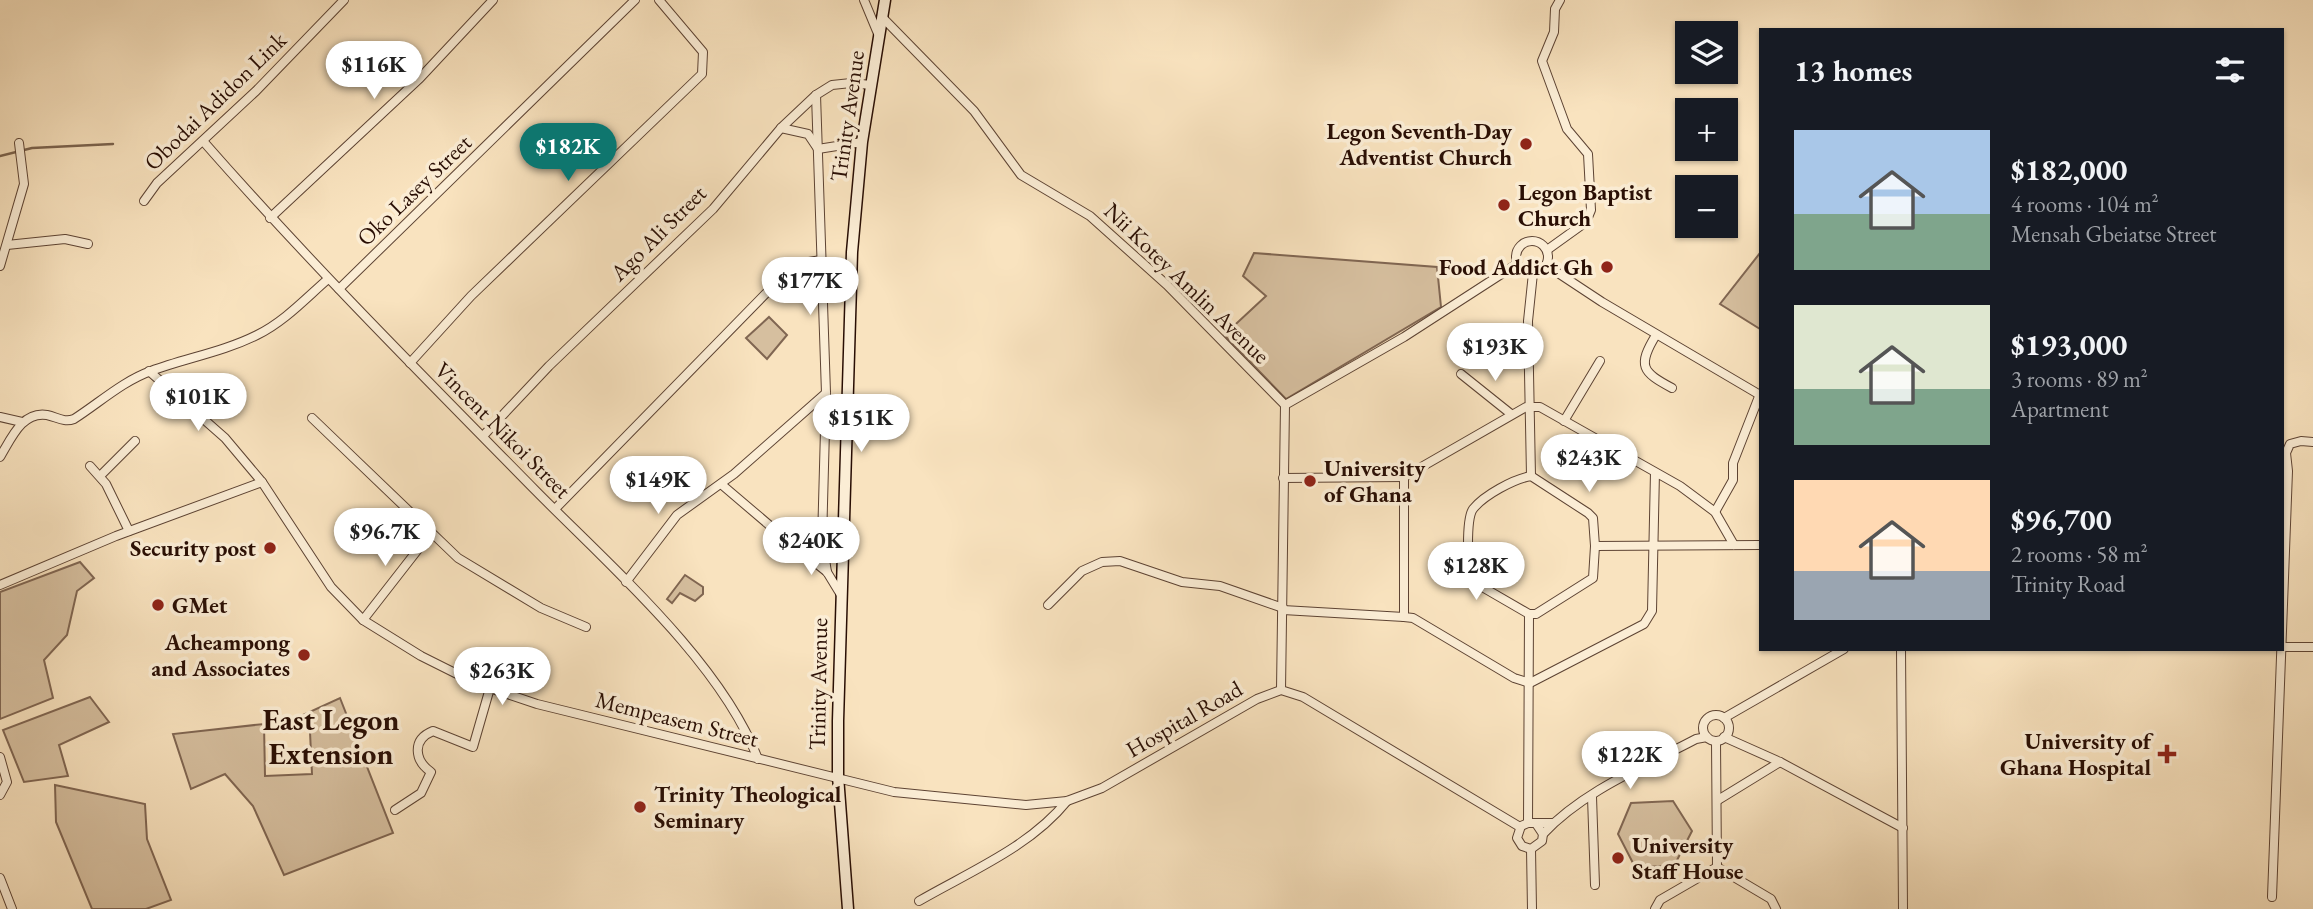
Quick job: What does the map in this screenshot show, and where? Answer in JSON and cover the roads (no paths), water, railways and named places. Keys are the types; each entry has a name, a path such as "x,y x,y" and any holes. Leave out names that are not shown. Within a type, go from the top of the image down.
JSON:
{"street":[{"name":"Obodai Adidon Link","path":"144,201 157,183 203,141 344,0"},
{"path":"271,218 420,78 493,0"},
{"name":"Oko Lasey Street","path":"339,289 635,0"},
{"path":"410,363 471,296 702,75 703,52 659,0"},
{"path":"864,0 879,37"},
{"name":"Trinity Avenue","path":"848,909 838,776 852,252 862,142 885,0"},
{"path":"1547,250 1586,222 1591,210 1588,153 1567,129 1542,61 1554,33 1555,9 1560,0"},
{"name":"Nii Kotey Amlin Avenue","path":"882,16 969,105 1021,175 1090,216 1167,285 1285,405"},
{"name":"Ago Ali Street","path":"483,436 549,366 713,209 781,128 817,94 832,85 871,85"},
{"path":"817,94 827,393 819,545 827,572 841,595"},
{"path":"781,128 808,134 818,149"},
{"name":"Vincent Nikoi Street","path":"203,141 328,279 626,582 690,652 738,714 758,759"},
{"path":"818,149 862,142"},
{"path":"0,266 24,184 20,145"},
{"path":"7,245 65,239 88,244"},
{"path":"1546,265 1533,273 1524,271 1517,264 1516,253 1525,242 1535,241 1547,250"},
{"path":"1546,265 1547,250"},
{"path":"555,509 779,280 797,264 821,260"},
{"path":"1517,264 1404,337 1285,405 1281,690 1303,697 1509,822 1543,834"},
{"path":"1546,265 1656,335 1759,394"},
{"path":"1531,476 1532,405 1528,321 1533,273"},
{"path":"0,417 22,422 41,415 68,421 74,419 149,371 224,349 259,334 288,315 328,279"},
{"path":"1656,335 1645,356 1644,368 1647,374 1672,388"},
{"path":"1564,421 1600,361"},
{"name":"Mempeasem Street","path":"149,371 225,438 262,482 331,587 363,620 421,656 490,688 644,733 838,776"},
{"path":"1461,374 1511,414"},
{"path":"626,582 677,515 721,484 827,393"},
{"path":"1716,512 1733,480 1733,463 1759,398"},
{"path":"1283,478 1404,477 1511,414 1532,405 1655,472 1716,512 1734,545"},
{"path":"312,418 430,534 496,583 541,608 586,627"},
{"path":"0,457 22,422"},
{"path":"2284,522 2287,447 2301,440 2313,442"},
{"path":"100,475 135,441"},
{"path":"90,466 100,475 129,531"},
{"path":"1048,605 1083,571 1102,562 1120,561 1182,582 1220,586 1283,609 1413,618 1514,678 1530,683 1649,618 1652,611 1655,545 1655,472"},
{"path":"1531,476 1588,513 1592,518 1595,546 1595,573 1588,584 1536,614 1529,614 1472,581 1469,523 1475,507 1515,481 1531,476"},
{"path":"1404,477 1404,617"},
{"path":"0,585 129,531 262,482"},
{"path":"721,484 827,572"},
{"path":"363,620 430,534"},
{"path":"795,547 806,550 819,545"},
{"path":"1595,546 1759,545"},
{"path":"1529,614 1530,683 1525,827 1519,843 1531,849"},
{"path":"2284,647 2313,647"},
{"path":"1713,736 1738,711 1841,651"},
{"path":"1901,651 1903,909"},
{"path":"2272,897 2282,651"},
{"path":"395,810 421,793 431,772 420,764 417,756 417,746 425,734 433,732 473,747 490,688"},
{"name":"Hospital Road","path":"838,776 894,792 945,798 1026,805 1068,802 1102,788 1258,699 1281,690"},
{"path":"1717,867 1718,800 1709,717 1726,721"},
{"path":"1531,849 1539,845 1543,834 1553,823 1592,797 1696,739 1713,736 1780,762 1903,828"},
{"path":"0,757 7,782 0,795"},
{"path":"1718,800 1780,762"},
{"path":"1592,797 1595,885"},
{"path":"919,901 1028,838 1050,823 1068,802"},
{"path":"1525,827 1553,823"},
{"path":"1531,849 1532,909"},
{"path":"1656,909 1660,900 1717,867"},
{"path":"1717,867 1771,899 1776,909"},
{"path":"0,878 12,909"}],"waterway":[{"path":"0,156 32,148 113,144"}],"place":[{"name":"Legon Seventh-Day Adventist Church","path":"1526,144"},
{"name":"Legon Baptist Church","path":"1504,205"},
{"name":"Food Addict Gh","path":"1607,267"},
{"name":"University of Ghana","path":"1310,481"},
{"name":"Security post","path":"270,548"},
{"name":"GMet","path":"158,605"},
{"name":"Acheampong and Associates","path":"304,655"},
{"name":"University of Ghana Hospital","path":"2167,754"},
{"name":"Trinity Theological Seminary","path":"640,807"},
{"name":"University Staff House","path":"1618,858"}],"district":[{"name":"East Legon Extension","path":"331,737"}]}
